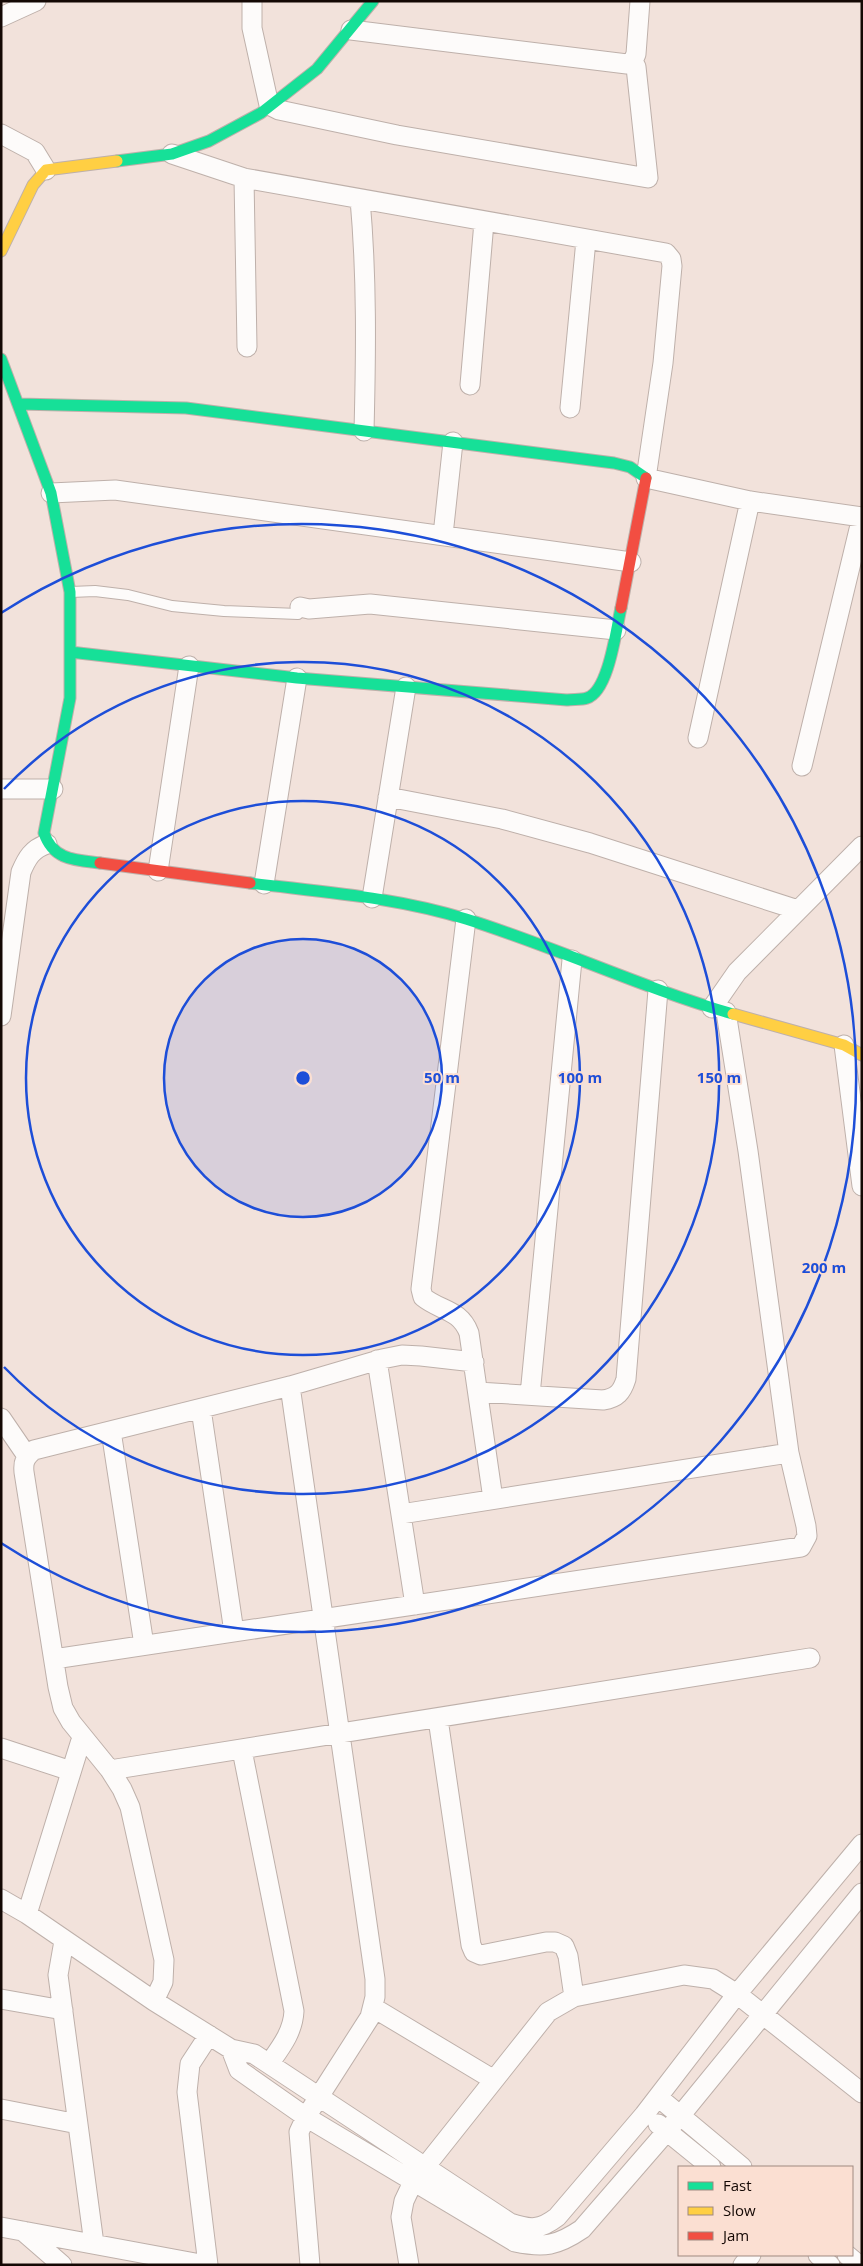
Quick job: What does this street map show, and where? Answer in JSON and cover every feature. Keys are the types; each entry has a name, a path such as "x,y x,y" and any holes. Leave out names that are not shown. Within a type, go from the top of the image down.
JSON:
{"street":[{"path":"1,17 36,1"},
{"path":"252,1 252,28 269,105"},
{"path":"1,251 33,185 46,170 172,154 209,141 261,113 316,69 351,30 373,1"},
{"path":"351,30 627,64 633,61 636,54 640,1"},
{"path":"269,105 285,112 397,135 648,178 636,67 633,61"},
{"path":"1,134 35,152 46,170"},
{"path":"70,652 297,678 567,700 588,698 598,690 606,671 631,562 663,363 671,258 666,253 659,250 586,240 244,178 172,154"},
{"path":"244,178 247,348"},
{"path":"360,199 365,262 366,312 364,431"},
{"path":"470,385 484,222"},
{"path":"570,408 586,240"},
{"path":"1,359 51,493 70,592 70,698 44,833 47,844 53,852 66,858 401,902 466,919 572,960 658,990 719,1010 844,1045 862,1055"},
{"path":"19,404 186,408 614,463 630,467 646,478 750,501 862,517 802,766"},
{"path":"443,535 453,442"},
{"path":"51,493 115,490 631,562"},
{"path":"698,738 750,501"},
{"path":"299,611 370,604 616,630"},
{"path":"158,871 189,666"},
{"path":"264,884 297,678"},
{"path":"372,898 406,687"},
{"path":"1,789 53,788"},
{"path":"388,797 502,819 572,838 798,910"},
{"path":"1,1016 21,872 27,858 36,848 47,844"},
{"path":"54,1659 801,1547 807,1536 789,1453 748,1150 719,1010 737,972 862,846"},
{"path":"466,919 421,1289 422,1297 460,1317 466,1324 474,1362 493,1499"},
{"path":"530,1395 572,960"},
{"path":"478,1392 603,1400 615,1398 622,1390 626,1379 658,990"},
{"path":"844,1045 862,1186"},
{"path":"154,2001 163,1982 164,1960 130,1806 110,1770 82,1737 63,1708 24,1472 23,1464 27,1456 34,1450 290,1386 377,1360 402,1356 474,1362"},
{"path":"377,1360 415,1605"},
{"path":"290,1386 375,1979 374,2008 306,2117 299,2132 310,2265"},
{"path":"201,1409 234,1632"},
{"path":"1,1418 27,1456"},
{"path":"111,1431 144,1645"},
{"path":"400,1514 789,1453"},
{"path":"110,1770 339,1735 810,1658"},
{"path":"438,1719 471,1945 474,1952 481,1955 489,1954 546,1942 555,1942 564,1946 568,1956 574,1997"},
{"path":"27,1914 82,1737"},
{"path":"1,1748 71,1770"},
{"path":"242,1750 294,2011 293,2023 288,2035 269,2064"},
{"path":"231,2049 239,2070 306,2117 516,2242 534,2237 557,2217 644,2115 737,1994 862,1844"},
{"path":"1,1899 27,1914 154,2001 231,2049 254,2054 510,2223 522,2227 534,2237 551,2246 567,2239 582,2229 680,2116 862,1893"},
{"path":"64,1941 58,1974 94,2244"},
{"path":"409,2265 401,2217 404,2201 413,2182 548,2012 574,1997 684,1975 713,1979 737,1994 862,2093"},
{"path":"1,1999 63,2010"},
{"path":"374,2008 494,2080"},
{"path":"1,2227 207,2265 187,2092 190,2064 210,2035"},
{"path":"658,2097 741,2166"},
{"path":"1,2109 78,2124"},
{"path":"644,2115 666,2130 710,2166"},
{"path":"22,2231 62,2265"},
{"path":"819,2256 830,2265"},
{"path":"848,2256 859,2265"}],"lane":[{"path":"70,592 103,592 128,595 172,606 224,611 299,611"}],"traffic: fast":[{"path":"117,161 172,154 209,141 261,113 317,69 373,1"},
{"path":"1,359 51,493 70,592 70,698 44,833 48,842 59,854 74,859 100,863"},
{"path":"19,404 186,408 614,463 630,467 646,478"},
{"path":"70,652 297,678 567,700 580,699 587,698 595,693 601,684 614,644 621,608"},
{"path":"250,883 386,900 466,919 699,1004 733,1014"}],"traffic: slow":[{"path":"1,251 33,185 46,170 117,161"},
{"path":"733,1014 844,1045 862,1055"}],"traffic: jam":[{"path":"621,608 646,478"},
{"path":"100,863 250,883"}]}
